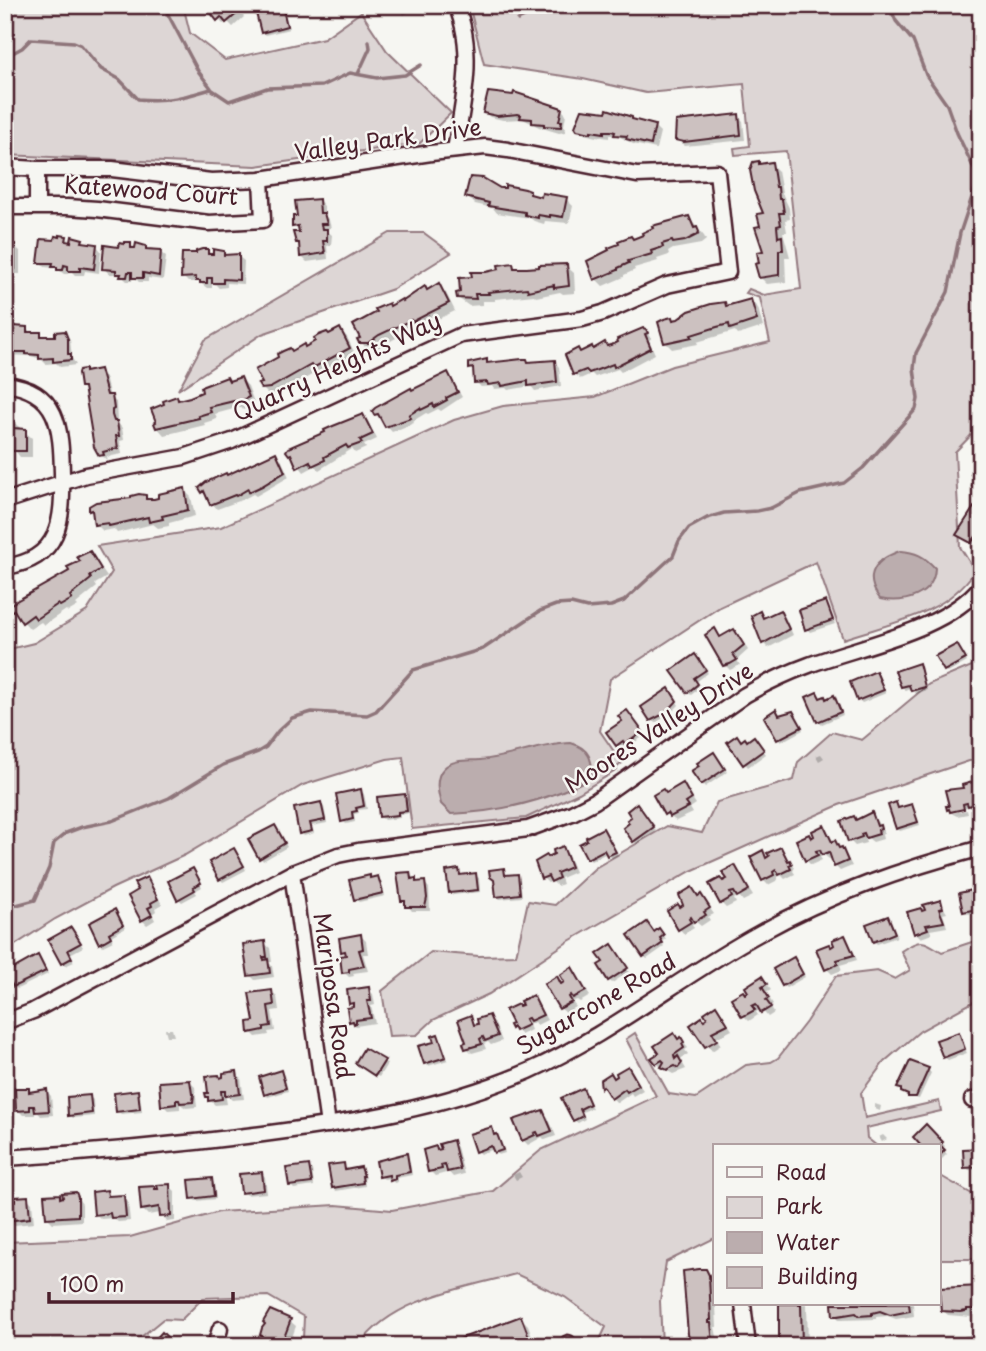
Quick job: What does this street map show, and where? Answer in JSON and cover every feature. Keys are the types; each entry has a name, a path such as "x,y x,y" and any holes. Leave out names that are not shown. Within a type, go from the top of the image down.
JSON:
{"street":[{"path":"454,150 467,68 464,31 456,5"},
{"name":"Valley Park Drive","path":"5,167 113,169 211,181 261,179 454,150 485,148 637,175 718,172 728,272"},
{"name":"Katewood Court","path":"37,169 37,206"},
{"name":"Katewood Court","path":"5,207 97,209 209,223 263,220 261,179"},
{"name":"Quarry Heights Way","path":"5,501 106,470 184,457 219,445 461,335 582,319 667,285 728,272"},
{"path":"5,384 28,389 38,395 54,412 61,440 63,509 54,539 45,551 32,560 5,567"},
{"name":"Moores Valley Drive","path":"5,1022 33,1011 292,873 338,855 517,831 572,813 595,801 766,683 810,664 934,621 960,605 981,586"},
{"name":"Sugarcone Road","path":"5,1158 142,1148 328,1125 421,1108 496,1084 577,1047 723,954 795,914 883,876 981,848"},
{"name":"Mariposa Road","path":"292,873 328,1125"},
{"path":"743,1306 748,1346"},
{"path":"215,1346 220,1329"},
{"path":"966,1346 981,1345"}],"green space":[{"path":"5,5 183,5 190,33 225,60 324,38 361,12 387,51 451,113 420,143 256,166 5,155"},
{"path":"469,5 981,5 981,425 955,452 960,547 975,571 962,586 933,608 899,622 843,639 816,562 720,607 610,679 600,731 622,763 617,770 579,793 526,818 412,829 403,757 387,759 303,785 185,855 113,888 55,919 15,945 5,948 5,650 34,643 87,611 112,572 97,546 221,527 454,420 503,406 595,397 672,366 770,342 760,298 746,293 749,289 764,295 801,289 786,151 735,155 734,148 750,146 744,84 646,93 583,79 484,64"},
{"path":"390,233 424,233 451,253 393,289 262,334 178,390 205,340"},
{"path":"974,665 981,665 981,759 839,805 691,871 569,941 489,994 433,1020 417,1035 389,1036 382,991 431,952 479,956 516,955 528,901 555,905 595,868 667,826 702,833 717,802 794,780 798,762 832,732 862,740 929,684"},
{"path":"981,939 981,1002 973,1002 920,1031 884,1062 861,1093 865,1118 939,1101 941,1111 866,1128 867,1138 874,1144 713,1144 713,1239 666,1262 660,1301 662,1346 597,1346 606,1327 565,1297 516,1274 452,1290 409,1306 390,1316 359,1346 316,1346 303,1338 304,1317 268,1296 203,1298 181,1320 163,1319 130,1346 5,1346 5,1242 130,1237 219,1212 336,1205 392,1210 493,1191 541,1150 656,1096 626,1039 635,1033 669,1094 696,1098 746,1065 771,1062 778,1058 836,976 877,971 895,979 910,970 901,951 913,944 926,943 942,952"},
{"path":"940,1176 972,1194 981,1191 981,1255 974,1259 940,1259"}],"water":[{"path":"900,551 919,555 927,560 935,568 933,578 916,596 899,600 880,599 872,582 874,569 884,558"},
{"path":"571,743 589,755 592,777 541,799 488,811 451,814 441,804 439,776 444,768 452,763"}],"building":[{"path":"212,5 236,5 240,11 226,23 221,17 217,21 211,13 215,9"},
{"path":"282,5 287,26 261,33 256,13 271,9 270,6"},
{"path":"488,92 513,95 514,92 562,108 559,121 562,121 561,127 532,123 532,119 520,118 521,115 518,114 497,116 483,113"},
{"path":"582,109 606,112 607,109 655,125 651,145 626,139 627,136 614,135 615,132 611,131 591,133 577,130 575,127"},
{"path":"739,114 741,135 684,142 675,140 676,121"},
{"path":"759,161 759,164 772,162 784,213 779,213 781,225 777,226 778,237 782,236 783,250 779,250 779,275 759,278 755,264 759,263 757,252 763,251 755,227 760,226 757,214 763,213 754,191 750,170 753,162"},
{"path":"470,177 483,178 500,188 505,188 505,185 525,189 530,191 530,194 541,197 542,193 567,197 563,217 538,215 538,218 525,215 525,212 488,206 489,203 465,197"},
{"path":"319,199 320,213 324,213 327,224 321,224 322,229 327,229 327,241 323,241 325,253 300,257 299,243 296,243 293,232 299,232 298,226 292,227 293,216 297,216 295,201"},
{"path":"689,216 694,228 697,227 697,235 685,241 662,244 663,247 651,251 652,254 628,261 629,263 618,270 594,280 587,261 619,244 618,241 643,235 642,233 653,228 652,226"},
{"path":"55,236 67,236 66,241 71,242 72,236 83,239 82,242 97,244 94,269 80,267 80,271 68,271 68,266 64,265 63,270 57,270 57,267 52,267 53,263 38,263 41,239 54,240"},
{"path":"131,242 131,248 135,248 136,243 146,246 146,249 161,250 159,276 143,273 143,278 132,278 132,272 128,272 127,277 120,277 121,274 116,274 116,270 102,269 104,245 118,247 119,243"},
{"path":"15,244 15,269 5,269 5,245"},
{"path":"208,249 208,254 213,254 213,249 224,251 224,255 239,254 239,280 223,279 223,283 212,283 212,278 207,278 207,283 200,283 196,281 196,277 181,278 182,253 196,253"},
{"path":"513,263 514,268 567,264 569,286 554,288 554,285 528,291 527,288 488,292 489,294 475,294 476,299 457,298 456,293 460,292 459,278 472,277 471,272 486,272 499,269 498,265"},
{"path":"439,283 449,303 379,335 368,343 359,343 357,339 360,338 353,325 377,312 375,309 389,303 390,306 402,299 403,301 425,286 427,290"},
{"path":"751,299 757,320 730,329 729,324 664,343 658,322 672,317 673,320 678,319 689,311 711,304 725,302 726,306"},
{"path":"13,326 27,327 27,332 41,332 41,336 55,336 55,332 65,331 71,360 53,362 53,358 39,359 39,355 26,352 5,352 5,329 13,329"},
{"path":"340,328 350,348 313,368 311,365 270,388 261,389 258,384 262,383 255,370 278,357 277,354 283,351 290,348 292,351 304,344 305,347 319,335 327,332 329,334"},
{"path":"643,328 648,333 645,334 651,348 614,367 613,364 589,373 586,370 573,375 565,355 578,348 580,352 605,342 607,346 614,344 618,342 617,339"},
{"path":"487,359 487,363 522,359 527,359 528,362 555,360 557,382 528,386 528,381 502,386 501,383 474,383 473,368 469,369 469,363"},
{"path":"85,369 85,372 100,369 107,395 112,395 112,415 114,421 117,421 118,448 103,452 104,455 99,456 94,447 84,387 80,387 78,373 79,370"},
{"path":"448,372 458,392 446,398 447,400 434,407 433,404 421,410 420,408 409,415 411,418 385,427 378,414 374,415 372,411 375,408"},
{"path":"227,377 229,381 241,377 249,397 235,404 234,401 209,407 211,412 198,416 199,418 156,428 151,409 177,396 178,400 202,392 201,387"},
{"path":"363,414 373,434 360,440 362,443 348,448 346,445 324,457 325,460 312,466 310,461 297,468 291,454 286,451 325,432 324,430"},
{"path":"5,419 13,420 13,428 26,429 26,451 11,451 11,442 5,442"},
{"path":"276,452 285,472 262,486 210,505 204,491 202,493 199,488 206,482"},
{"path":"979,465 981,493 972,486 978,479 971,474"},
{"path":"185,488 188,510 162,516 163,519 149,522 148,517 109,526 108,523 94,525 92,510 89,511 89,506 96,502 131,498 139,494 146,495 146,499 154,499 158,498 158,494"},
{"path":"974,507 981,511 981,530 971,543 956,535"},
{"path":"90,551 101,569 70,596 72,599 60,606 58,604 36,619 33,615 22,623 9,607 11,604 69,571 67,567 80,561 77,557"},
{"path":"826,601 833,620 805,630 799,610"},
{"path":"780,610 789,629 762,644 751,616 760,611 763,618"},
{"path":"715,628 720,637 734,629 744,645 733,654 737,660 730,664 723,666 705,635"},
{"path":"957,644 966,659 944,671 935,656"},
{"path":"695,654 706,670 694,678 698,684 687,693 671,671"},
{"path":"919,663 925,687 911,691 909,685 901,687 895,671"},
{"path":"876,671 884,690 857,701 850,682"},
{"path":"669,688 677,701 666,713 650,721 641,707"},
{"path":"817,692 820,698 825,696 826,699 834,695 841,712 817,722 806,697"},
{"path":"776,709 779,715 793,711 802,727 777,740 764,717"},
{"path":"627,710 643,732 625,744 623,741 616,746 606,732 622,721 618,716"},
{"path":"737,735 741,741 745,738 747,741 754,736 764,750 743,765 727,742"},
{"path":"714,752 725,769 701,785 691,771 699,766 697,763"},
{"path":"976,781 981,803 968,806 967,803 963,804 964,809 950,812 947,810 946,806 949,806 945,790 963,788 962,785"},
{"path":"683,783 692,799 686,803 689,807 670,817 667,813 664,815 653,795 663,789 666,793"},
{"path":"361,789 364,806 352,812 353,819 341,822 336,794"},
{"path":"405,794 407,811 379,817 377,797"},
{"path":"321,802 325,820 310,823 312,831 299,834 294,808"},
{"path":"896,802 898,808 912,804 918,822 896,829 888,805"},
{"path":"637,803 654,827 633,842 623,828 631,817 627,811"},
{"path":"872,812 877,826 880,825 879,834 866,838 864,833 861,834 862,837 848,842 841,821 854,816 856,820"},
{"path":"275,825 285,843 259,859 248,839"},
{"path":"824,825 832,842 835,840 839,848 842,847 848,861 834,867 829,852 822,855 820,850 816,851 818,855 805,861 796,840 809,834 811,838 814,836 812,831"},
{"path":"603,828 616,852 607,856 604,850 587,859 579,844"},
{"path":"563,846 571,867 557,873 559,878 551,882 548,876 541,879 535,862 554,854 553,850"},
{"path":"781,847 792,864 789,865 791,869 779,875 776,870 774,875 762,881 750,857 763,850 766,858 769,856 767,853"},
{"path":"234,848 244,866 219,880 209,862"},
{"path":"735,865 749,890 737,897 734,892 730,893 732,897 720,904 709,884 720,878 723,881 727,879 722,872"},
{"path":"193,868 201,883 193,887 195,890 177,900 168,881"},
{"path":"504,868 505,875 518,874 520,894 496,897 494,880 490,877 489,870"},
{"path":"459,869 460,875 476,873 478,890 449,893 446,871"},
{"path":"410,872 411,879 416,878 416,882 425,881 425,907 405,907 405,901 401,901 397,873"},
{"path":"370,875 370,878 378,876 383,893 354,900 349,880"},
{"path":"147,877 158,899 148,908 152,915 141,921 128,896 138,890 134,883"},
{"path":"692,887 698,896 701,894 710,908 704,912 706,915 694,922 691,917 691,922 678,930 667,911 678,904 680,907 683,905 679,895"},
{"path":"981,888 981,908 963,912 959,893"},
{"path":"941,900 943,908 939,909 944,922 926,925 928,929 914,934 907,912 921,908 922,911 925,910 923,905"},
{"path":"115,909 123,925 109,933 111,937 99,944 89,923"},
{"path":"888,916 895,933 873,942 866,924"},
{"path":"647,922 654,932 659,928 664,935 660,938 663,943 643,957 628,935"},
{"path":"71,927 81,943 68,950 72,958 61,964 48,940"},
{"path":"361,934 363,949 359,950 364,966 342,973 340,956 346,955 345,951 341,952 339,938"},
{"path":"845,935 854,955 837,960 838,964 825,970 816,949 829,944 831,947 834,945 832,940"},
{"path":"265,941 267,957 263,957 264,960 268,959 270,973 248,976 243,944"},
{"path":"612,944 628,968 608,981 598,965 603,962 597,954"},
{"path":"38,955 46,971 13,987 6,973"},
{"path":"794,957 803,974 782,986 773,969"},
{"path":"572,967 586,991 573,998 571,995 569,997 572,1002 559,1009 544,984 557,976 561,984 564,982 560,975"},
{"path":"762,976 767,984 762,987 771,1007 761,1013 756,1004 752,1006 755,1010 742,1017 731,998 743,991 745,994 748,992 745,987"},
{"path":"369,987 371,1001 367,1001 371,1018 356,1020 354,1024 353,1021 349,1022 347,1008 353,1007 353,1003 349,1004 347,990"},
{"path":"272,990 274,1005 268,1006 271,1026 249,1033 248,1022 254,1021 249,993"},
{"path":"533,995 543,1015 530,1021 525,1019 528,1025 515,1031 513,1027 511,1029 509,1025 512,1024 505,1010 522,1005 520,1001"},
{"path":"716,1005 728,1024 712,1032 717,1040 705,1047 690,1025 702,1017 704,1020 707,1018 704,1013"},
{"path":"471,1015 474,1025 478,1024 477,1019 489,1015 498,1036 485,1041 483,1037 480,1039 482,1044 465,1049 463,1043 466,1042 458,1020"},
{"path":"959,1032 965,1049 943,1058 936,1040"},
{"path":"674,1033 684,1042 684,1048 674,1055 675,1059 678,1056 682,1063 678,1068 675,1066 667,1070 661,1067 664,1062 662,1060 656,1064 651,1058 659,1053 654,1046"},
{"path":"438,1034 446,1057 424,1064 418,1046 434,1042 432,1036"},
{"path":"364,1048 385,1060 375,1076 355,1063"},
{"path":"910,1061 929,1068 916,1097 908,1097 897,1088"},
{"path":"628,1066 639,1085 627,1092 625,1089 611,1099 603,1086 601,1088 600,1080 611,1073 614,1078 616,1073"},
{"path":"281,1070 286,1088 264,1095 259,1077"},
{"path":"237,1071 240,1094 225,1096 225,1091 221,1091 222,1099 208,1101 205,1093 208,1093 206,1076 219,1075 220,1078 223,1073"},
{"path":"190,1080 193,1102 180,1103 176,1100 176,1104 161,1106 159,1082"},
{"path":"15,1088 29,1088 29,1092 47,1089 49,1111 35,1112 34,1106 30,1106 30,1110 16,1111"},
{"path":"583,1088 590,1104 580,1109 583,1116 573,1121 561,1098"},
{"path":"138,1090 140,1109 116,1112 114,1093"},
{"path":"90,1095 92,1113 68,1116 67,1097"},
{"path":"543,1110 552,1131 539,1136 537,1132 534,1133 535,1135 522,1141 513,1120"},
{"path":"926,1124 943,1142 940,1145 919,1144 913,1137"},
{"path":"492,1127 503,1150 494,1153 491,1146 475,1152 469,1134"},
{"path":"453,1140 460,1169 447,1172 445,1164 441,1165 442,1169 428,1172 423,1150 436,1146 437,1150 441,1149 439,1144"},
{"path":"981,1148 981,1167 964,1168 963,1149"},
{"path":"407,1153 410,1172 395,1175 395,1179 390,1181 389,1175 379,1177 376,1161"},
{"path":"344,1163 345,1170 361,1167 363,1183 332,1188 328,1165"},
{"path":"309,1165 312,1183 289,1186 286,1168"},
{"path":"262,1172 264,1190 241,1193 239,1174"},
{"path":"212,1178 214,1196 191,1199 189,1180"},
{"path":"170,1184 171,1216 160,1217 159,1207 141,1210 139,1187 155,1186 155,1189 158,1189 157,1185"},
{"path":"107,1190 108,1196 124,1195 126,1217 111,1218 110,1213 94,1215 92,1192"},
{"path":"76,1192 78,1216 46,1218 44,1195 60,1194 60,1198 63,1197 62,1193"},
{"path":"28,1196 30,1218 5,1221 5,1198 12,1197 12,1201 15,1201 15,1197"},
{"path":"706,1269 709,1275 711,1346 691,1346 688,1334 683,1271"},
{"path":"981,1286 980,1309 941,1311 940,1288"},
{"path":"779,1306 801,1306 802,1346 779,1346"},
{"path":"832,1306 909,1306 910,1311 890,1315 880,1311 872,1315 859,1316 856,1313 833,1316"},
{"path":"270,1310 291,1319 283,1346 258,1346 265,1324 263,1322"},
{"path":"521,1316 529,1337 511,1344 441,1346"},
{"path":"162,1332 176,1346 148,1346 153,1342"}],"waterway":[{"path":"163,5 198,71 211,88"},
{"path":"518,20 551,5"},
{"path":"612,5 638,9 661,5"},
{"path":"5,908 35,900 49,868 54,843 66,833 112,821 169,798 223,765 266,747 292,718 312,712 367,715 376,711 413,670 483,649 540,611 556,605 571,604 587,608 611,606 624,601 673,556 679,541 689,528 707,518 724,513 771,508 800,493 844,483 863,468 916,409 916,353 948,292 960,233 976,185 976,173 947,105 926,75 913,41 896,21 889,5"},
{"path":"5,57 22,48 31,39 74,42 81,45 101,69 119,79 138,99 148,100 175,98 211,89 229,101 267,88 322,86 350,73 377,78 405,75 421,65"},
{"path":"358,74 370,48 369,41"}]}
